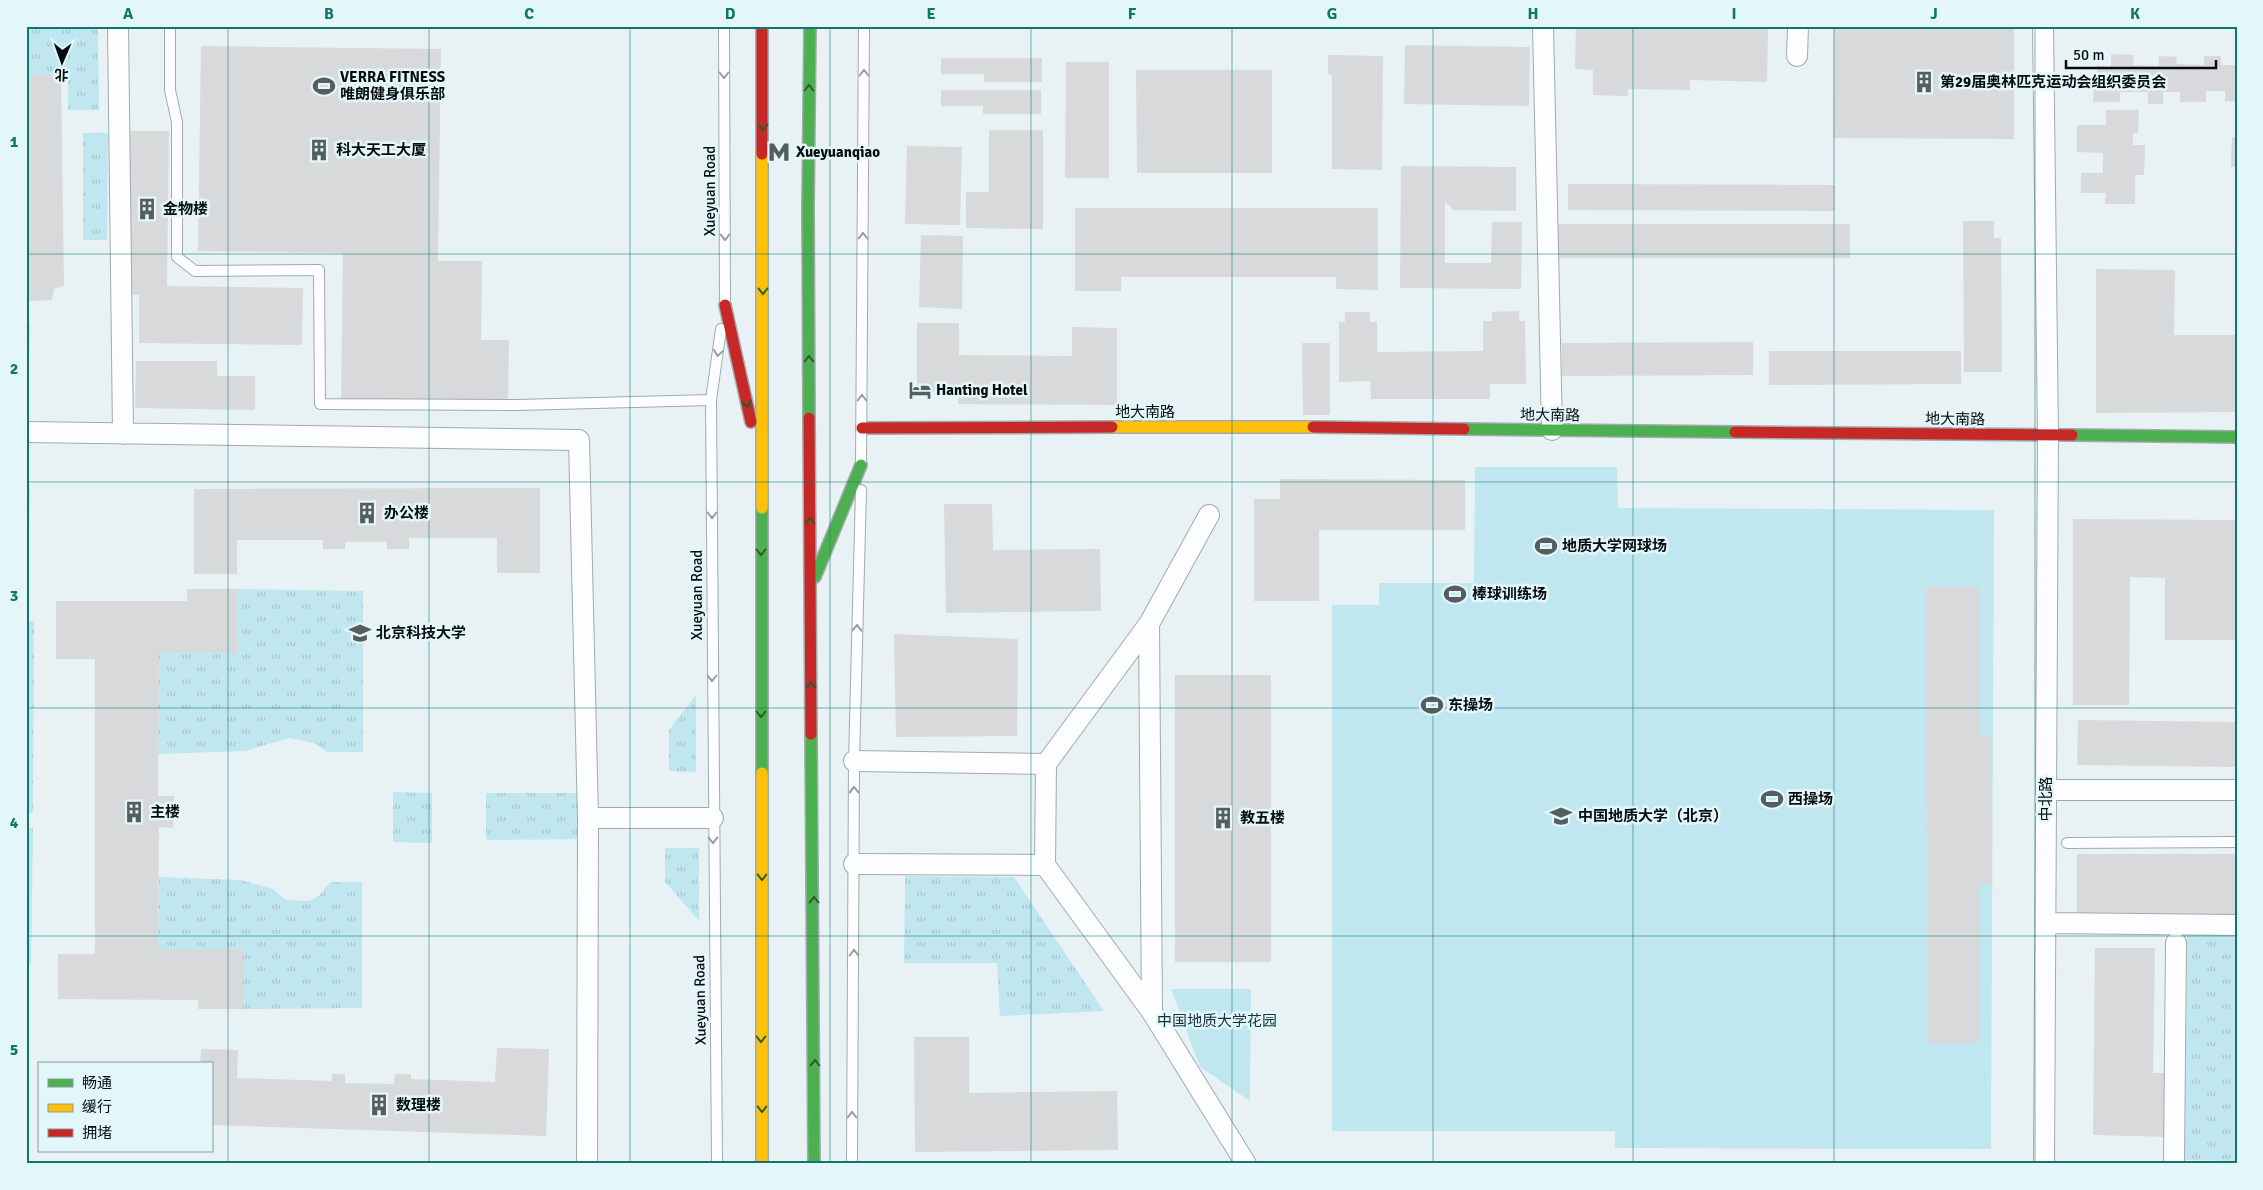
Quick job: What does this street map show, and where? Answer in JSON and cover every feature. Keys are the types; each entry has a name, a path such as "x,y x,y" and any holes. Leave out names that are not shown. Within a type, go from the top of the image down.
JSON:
{"main road":[{"path":"762,26 764,208 761,468 762,1164"},
{"path":"810,26 808,207 814,1164"},
{"path":"725,305 761,468"},
{"name":"地大南路","path":"862,428 1280,427 2237,437"},
{"path":"810,588 861,465"}],"street":[{"path":"118,26 123,434"},
{"path":"1543,26 1552,430"},
{"path":"1797,56 1798,26"},
{"name":"中北路","path":"2043,26 2048,435 2044,1164"},
{"path":"26,432 579,440 588,818 587,1164"},
{"path":"1209,515 1149,624 1046,764 1045,865 1152,1012 1246,1164"},
{"path":"1149,624 1152,1012"},
{"path":"854,761 1046,764"},
{"path":"2046,790 2237,790"},
{"path":"588,818 713,818"},
{"path":"854,864 1045,865"},
{"path":"2046,923 2237,924"},
{"path":"2174,1164 2176,943"}],"lane":[{"path":"170,26 170,90 177,122 177,257 195,271 319,270 320,404 517,405 711,400"},
{"name":"Xueyuan Road","path":"718,1164 713,818 711,400 725,305 724,26"},
{"path":"852,1164 854,761 862,428 864,26"},
{"path":"2067,843 2237,842"}],"green space":[{"path":"26,26 98,26 99,110 68,110 68,75 26,75"},
{"path":"83,133 108,133 107,240 83,240"},
{"path":"1475,467 1617,467 1618,508 1994,510 1991,1149 1615,1148 1615,1131 1332,1131 1332,605 1379,605 1379,583 1474,583"},
{"path":"237,589 363,591 363,752 327,752 314,743 289,738 245,751 158,754 159,653 237,653"},
{"path":"26,621 34,621 33,813 26,813"},
{"path":"696,695 696,772 669,771 669,730"},
{"path":"393,792 432,793 432,843 393,842"},
{"path":"486,793 586,793 587,839 486,840"},
{"path":"26,828 33,828 31,965 26,965"},
{"path":"665,848 699,848 699,921 665,882"},
{"path":"905,876 1014,877 1104,1011 1000,1016 997,963 904,963"},
{"path":"159,877 240,880 273,889 286,900 309,901 319,896 330,882 362,882 362,1008 243,1009 158,949"},
{"path":"2187,934 2237,935 2237,1161 2185,1160"},
{"name":"中国地质大学花园","path":"1171,989 1251,989 1250,1101 1200,1067"}],"building":[{"path":"1576,26 1768,27 1767,82 1690,80 1690,90 1628,89 1628,96 1593,95 1593,70 1575,69"},
{"name":"第29届奥林匹克运动会组织委员会","path":"1834,26 2014,26 2014,139 1833,138"},
{"path":"1405,45 1530,47 1529,106 1404,104"},
{"name":"科大天工大厦","path":"201,46 441,49 438,261 482,261 481,340 509,340 508,402 341,400 343,253 198,251"},
{"path":"2111,54 2134,55 2133,65 2159,66 2159,56 2177,57 2176,64 2204,65 2204,56 2221,56 2221,65 2237,65 2237,102 2225,101 2225,91 2206,91 2206,102 2180,102 2180,92 2163,92 2163,104 2148,104 2148,92 2120,92 2120,102 2093,102 2094,81 2107,81 2107,77 2097,77 2097,66 2111,67"},
{"path":"1328,55 1383,56 1382,170 1332,169 1332,76 1328,74"},
{"path":"941,58 1042,58 1042,82 984,82 984,74 941,74"},
{"path":"1066,62 1109,62 1109,178 1065,178"},
{"path":"1136,70 1272,70 1272,173 1137,173"},
{"path":"26,75 61,75 64,286 54,289 52,300 26,301"},
{"path":"941,90 1041,90 1041,114 983,114 983,106 941,106"},
{"path":"2106,110 2139,110 2138,133 2133,133 2133,145 2145,145 2144,175 2135,175 2135,204 2105,204 2106,193 2081,193 2081,173 2103,173 2103,153 2077,152 2077,125 2106,125"},
{"path":"989,130 1043,130 1043,229 966,228 966,192 989,192"},
{"name":"金物楼","path":"126,131 169,131 167,286 303,288 302,345 139,343 139,295 124,294"},
{"path":"2232,137 2237,137 2237,167 2231,167"},
{"path":"907,146 962,147 960,225 905,224"},
{"path":"1401,166 1516,167 1516,211 1454,210 1445,202 1445,263 1491,263 1492,222 1522,222 1521,289 1400,288"},
{"path":"1568,184 1835,185 1835,211 1568,210"},
{"path":"1075,208 1378,208 1378,290 1336,289 1336,277 1121,277 1121,291 1075,291"},
{"path":"1963,221 1994,221 1994,238 2001,238 2002,372 1964,372"},
{"path":"1558,224 1850,224 1850,258 1558,258"},
{"path":"921,235 963,236 962,309 919,307"},
{"path":"2096,269 2175,270 2174,335 2237,335 2237,412 2096,413"},
{"path":"1519,311 1519,321 1525,321 1526,384 1490,384 1490,399 1371,399 1370,381 1339,382 1339,322 1345,322 1345,312 1370,312 1370,322 1377,322 1377,352 1483,351 1483,321 1492,321 1492,312"},
{"path":"917,323 959,323 959,355 1072,356 1072,327 1117,328 1117,405 958,404 958,392 917,392"},
{"path":"26,324 30,324 28,384 26,384"},
{"path":"1753,342 1753,375 1562,376 1562,343"},
{"path":"1302,343 1330,343 1330,415 1303,415"},
{"path":"1769,351 1961,351 1961,384 1769,385"},
{"path":"136,361 217,361 217,376 255,376 255,410 135,408"},
{"path":"1280,479 1465,480 1465,530 1319,530 1319,601 1254,601 1254,499 1280,499"},
{"path":"26,488 30,488 28,574 26,574"},
{"name":"办公楼","path":"540,488 540,573 497,573 497,538 409,538 409,549 387,549 387,542 345,542 345,549 323,549 323,540 237,540 237,574 194,574 194,489"},
{"path":"944,504 992,504 993,550 1100,549 1101,611 946,613"},
{"path":"2073,519 2237,520 2237,640 2165,640 2165,578 2130,577 2129,705 2073,705"},
{"path":"1926,587 1979,587 1979,735 1991,735 1992,884 1980,884 1980,1043 1927,1043"},
{"name":"主楼","path":"187,589 237,589 237,653 159,653 158,796 174,796 173,828 159,827 158,949 243,949 243,1009 198,1009 198,1000 58,999 58,954 95,954 95,659 56,659 56,601 187,601"},
{"path":"894,634 1018,639 1017,736 896,737"},
{"name":"教五楼","path":"1175,675 1271,675 1271,962 1175,962"},
{"path":"2078,720 2237,722 2237,767 2077,765"},
{"path":"2077,854 2237,854 2237,914 2077,914"},
{"path":"2095,948 2155,948 2153,1073 2170,1073 2169,1137 2093,1135"},
{"path":"914,1037 969,1037 969,1093 1117,1091 1118,1150 915,1152"},
{"name":"数理楼","path":"497,1048 549,1049 546,1136 212,1125 212,1062 200,1062 201,1049 238,1050 237,1078 332,1081 332,1074 345,1074 345,1083 394,1084 395,1074 411,1074 411,1079 495,1082"}],"traffic: fast":[{"path":"809,418 808,207 810,26"},
{"path":"1464,429 1735,432"},
{"path":"2072,435 2237,437"},
{"path":"815,577 861,465"},
{"path":"762,508 762,773"},
{"path":"811,734 814,1164"}],"traffic: slow":[{"path":"762,154 762,508"},
{"path":"1112,427 1313,427"},
{"path":"762,773 762,1164"}],"traffic: jam":[{"path":"762,26 762,154"},
{"path":"725,305 751,422"},
{"path":"809,418 811,734"},
{"path":"862,428 1112,427"},
{"path":"1313,427 1464,429"},
{"path":"1735,432 2072,435"}],"place":[{"name":"第29届奥林匹克运动会组织委员会","path":"1924,82"},
{"name":"VERRA FITNESS 唯朗健身俱乐部","path":"324,86"},
{"name":"科大天工大厦","path":"319,150"},
{"name":"Xueyuanqiao","path":"779,152"},
{"name":"金物楼","path":"147,209"},
{"name":"Hanting Hotel","path":"920,390"},
{"name":"办公楼","path":"367,513"},
{"name":"地质大学网球场","path":"1546,546"},
{"name":"棒球训练场","path":"1455,594"},
{"name":"北京科技大学","path":"360,633"},
{"name":"东操场","path":"1432,705"},
{"name":"西操场","path":"1772,799"},
{"name":"主楼","path":"134,812"},
{"name":"中国地质大学（北京）","path":"1561,816"},
{"name":"教五楼","path":"1223,818"},
{"name":"数理楼","path":"379,1105"}]}
